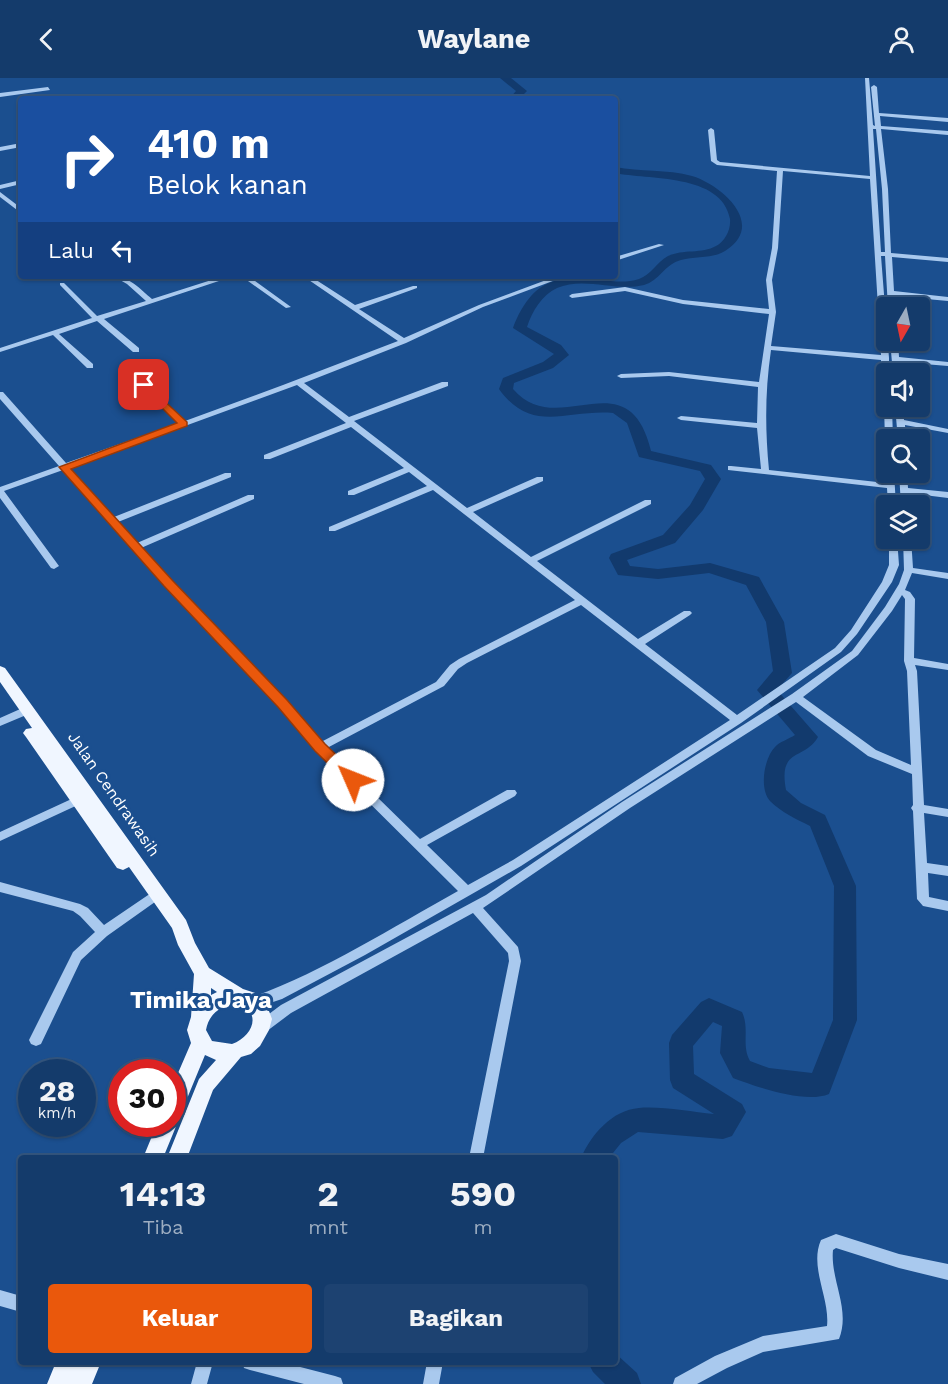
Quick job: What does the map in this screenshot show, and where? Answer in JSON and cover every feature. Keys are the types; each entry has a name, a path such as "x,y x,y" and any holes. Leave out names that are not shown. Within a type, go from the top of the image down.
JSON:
{"main road":[{"name":"Jalan Cendrawasih","path":"0,671 78,800 99,820"},
{"name":"Jalan Cendrawasih","path":"0,688 23,712 154,897 172,931 187,945 203,973"},
{"path":"178,1155 206,1085 234,1052 249,1045 262,1027 262,1011 255,1002 237,995 203,973 197,1029 201,1041 219,1052 234,1052"},
{"path":"200,1016 215,1000 237,995"},
{"path":"186,1077 201,1041"},
{"path":"154,1155 162,1137"},
{"path":"58,1384 67,1365"},
{"path":"81,1384 89,1365"}],"street":[{"path":"867,78 878,114 885,189 883,256 885,363"},
{"path":"873,78 871,128 874,178 890,297"},
{"path":"0,95 48,88"},
{"path":"878,114 948,120"},
{"path":"871,128 948,134"},
{"path":"711,130 716,163 874,178"},
{"path":"0,149 18,146"},
{"path":"765,472 761,426 762,386 773,312 769,280 775,248 780,170"},
{"path":"0,187 18,183"},
{"path":"0,194 18,209"},
{"path":"618,258 661,245"},
{"path":"883,256 948,262"},
{"path":"122,279 151,302"},
{"path":"0,350 222,279"},
{"path":"248,279 288,307"},
{"path":"310,279 403,341"},
{"path":"54,566 0,491 298,382 403,341 482,306 555,279"},
{"path":"62,284 97,319 136,350"},
{"path":"354,308 416,287"},
{"path":"572,296 625,290 683,302 773,312"},
{"path":"889,293 948,299"},
{"path":"54,333 90,366"},
{"path":"769,348 885,358"},
{"path":"895,351 896,363"},
{"path":"896,359 948,364"},
{"path":"621,376 669,374 762,386"},
{"path":"298,382 409,470 583,600 736,720"},
{"path":"267,457 445,384"},
{"path":"144,385 184,424"},
{"path":"0,394 135,547 282,703 320,747 466,891"},
{"path":"901,417 901,429"},
{"path":"681,418 761,426"},
{"path":"901,422 948,431"},
{"path":"731,468 891,486"},
{"path":"351,493 409,470"},
{"path":"112,521 228,475"},
{"path":"466,512 540,479"},
{"path":"891,483 891,495"},
{"path":"904,483 904,495"},
{"path":"332,530 432,487"},
{"path":"904,490 948,495"},
{"path":"135,547 251,497"},
{"path":"530,561 648,502"},
{"path":"255,1002 277,995 361,951 517,863 736,720 808,670 847,642 887,582 894,565 893,549"},
{"path":"262,1027 286,1009 475,906 772,710 791,700 862,646 900,591 909,570 908,549"},
{"path":"909,570 948,576"},
{"path":"900,591 908,594 910,599 909,661 912,671 917,808 924,901 948,906"},
{"path":"320,747 440,684 454,667 583,600"},
{"path":"639,643 687,613"},
{"path":"909,661 948,667"},
{"path":"808,670 822,677"},
{"path":"791,700 872,753 916,771"},
{"path":"0,722 23,712"},
{"path":"420,844 512,793"},
{"path":"0,837 78,800"},
{"path":"917,808 948,813"},
{"path":"921,867 948,872"},
{"path":"0,887 76,907 103,932"},
{"path":"36,1040 77,956 103,932 154,897"},
{"path":"475,906 514,951 515,961 477,1155"},
{"path":"681,1384 721,1362 763,1344 833,1333 837,1321 828,1288 824,1256 826,1245 836,1241 899,1261 948,1272"},
{"path":"0,1298 18,1303"},
{"path":"199,1384 204,1365"},
{"path":"260,1365 312,1381 335,1384"},
{"path":"431,1384 434,1365"}],"waterway":[{"path":"505,78 522,91 517,96"},
{"path":"596,1155 612,1134 638,1120 723,1127 733,1112 682,1080 681,1043 709,1009 734,1020 732,1053 742,1070 769,1079 820,1086 845,1020 845,886 818,821 794,809 776,794 773,776 782,752 808,737 766,690 783,673 775,622 753,581 710,568 658,574 624,571 617,558 669,539 697,507 713,479 706,468 644,454 634,423 628,415 616,409 602,407 550,413 533,411 518,403 506,389 508,381 548,365 562,355 556,348 520,328 534,302 550,287 578,280 620,284 642,282 651,277 669,260 685,255 713,252 729,242 735,230 734,213 723,198 715,192 690,179 618,171"},
{"path":"606,1365 626,1384"}],"district":[{"name":"Timika Jaya","path":"201,1000"}],"route":[{"path":"144,385 184,424 64,467 168,584 353,780"}]}
